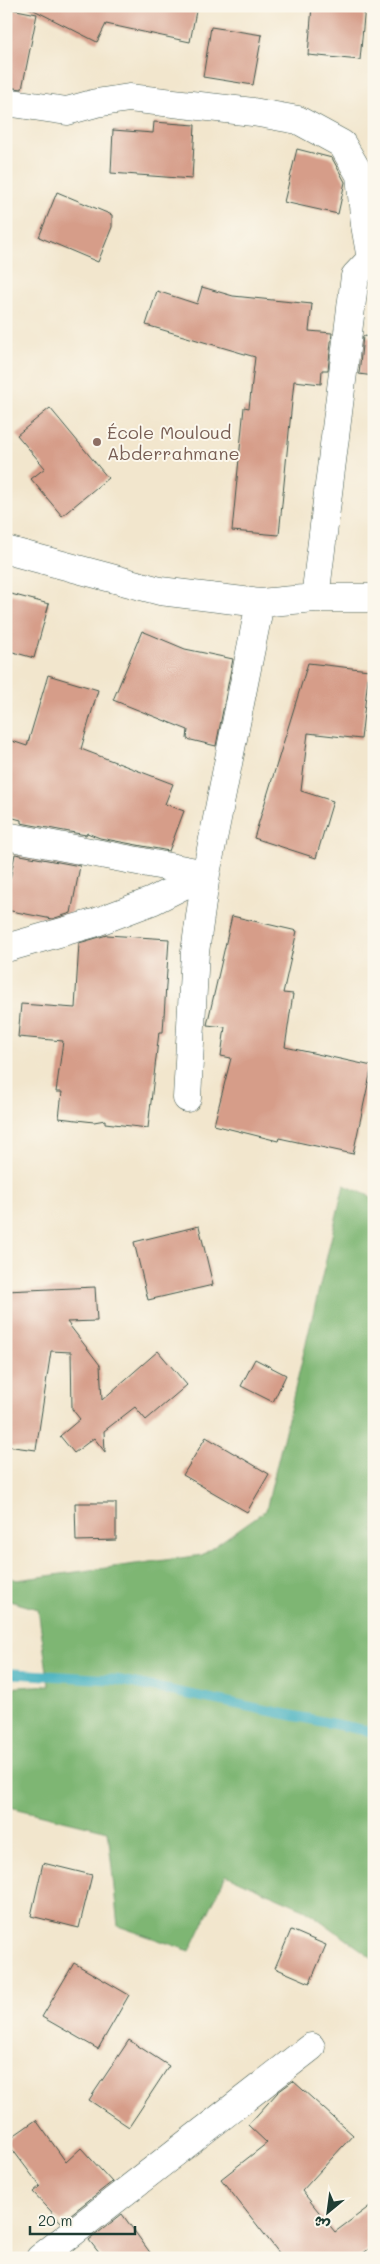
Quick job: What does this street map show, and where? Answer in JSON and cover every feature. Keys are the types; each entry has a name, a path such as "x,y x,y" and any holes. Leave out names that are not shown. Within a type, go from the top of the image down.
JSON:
{"street":[{"path":"6,102 67,111 96,103 129,98 253,112 298,120 342,144 360,174 365,225 372,258 355,276 315,598"},
{"path":"6,550 160,591 260,602 315,598 374,598"},
{"path":"186,1098 196,952 206,874 260,602"},
{"path":"6,836 206,874"},
{"path":"6,948 94,922 152,901 206,874"},
{"path":"40,2258 311,2047"}],"green space":[{"path":"344,1185 374,1198 374,1959 306,1910 226,1875 190,1951 118,1926 108,1831 6,1806 6,1688 49,1685 38,1609 6,1600 6,1576 17,1580 202,1555 266,1510"}],"building":[{"path":"26,6 197,6 190,42 106,24 97,42"},
{"path":"312,6 365,6 360,60 308,55"},
{"path":"6,8 37,14 22,89 6,87"},
{"path":"211,27 262,35 253,85 203,77"},
{"path":"154,122 195,125 192,179 111,173 113,130 153,133"},
{"path":"297,149 332,158 345,182 338,214 284,202"},
{"path":"57,192 112,215 112,227 98,262 39,237"},
{"path":"202,287 233,296 312,304 309,331 332,333 328,370 322,370 321,384 294,381 279,535 232,531 244,407 249,408 255,357 146,325 157,291 197,304"},
{"path":"363,336 374,337 374,376 359,374"},
{"path":"50,408 108,478 62,516 31,479 45,468 17,435"},
{"path":"11,594 49,604 34,658 6,650 6,611"},
{"path":"142,631 185,649 233,659 216,746 187,739 188,730 113,700"},
{"path":"308,663 369,670 361,739 308,733 301,791 333,801 316,858 254,838"},
{"path":"48,675 98,690 81,749 173,784 165,804 184,811 169,851 100,838 87,833 86,835 21,823 21,820 6,816 6,739 27,746"},
{"path":"15,854 80,866 71,913 52,919 6,910 6,878 10,879"},
{"path":"232,916 297,931 283,993 293,994 285,1047 372,1066 353,1154 279,1138 278,1141 214,1125 231,1058 221,1056 225,1027 207,1025"},
{"path":"107,935 169,939 163,1032 159,1032 148,1128 105,1123 105,1120 94,1122 59,1118 62,1092 56,1092 63,1041 18,1037 21,1004 75,1008 79,943"},
{"path":"199,1226 213,1285 148,1300 134,1242"},
{"path":"95,1287 97,1321 67,1322 100,1365 102,1400 158,1351 187,1385 146,1420 135,1407 104,1431 105,1452 94,1438 74,1453 60,1436 80,1419 72,1409 71,1352 51,1351 36,1450 6,1446 6,1291"},
{"path":"255,1359 286,1375 273,1402 241,1386"},
{"path":"206,1437 269,1474 247,1512 183,1475"},
{"path":"75,1503 116,1503 116,1540 76,1541"},
{"path":"43,1863 92,1875 79,1928 31,1916"},
{"path":"291,1930 326,1945 310,1983 275,1968"},
{"path":"74,1963 129,1995 98,2049 42,2017"},
{"path":"129,2040 169,2066 129,2127 89,2100"},
{"path":"293,2081 353,2135 302,2191 335,2232 374,2203 374,2245 357,2258 283,2258 221,2179 267,2143 248,2125 278,2092"},
{"path":"36,2120 66,2162 81,2148 112,2182 61,2222 33,2192 40,2186 6,2141"},
{"path":"122,2214 154,2258 103,2258 89,2240"}],"waterway":[{"path":"6,1673 118,1680 374,1732"}],"place":[{"name":"École Mouloud Abderrahmane","path":"97,442"}]}
